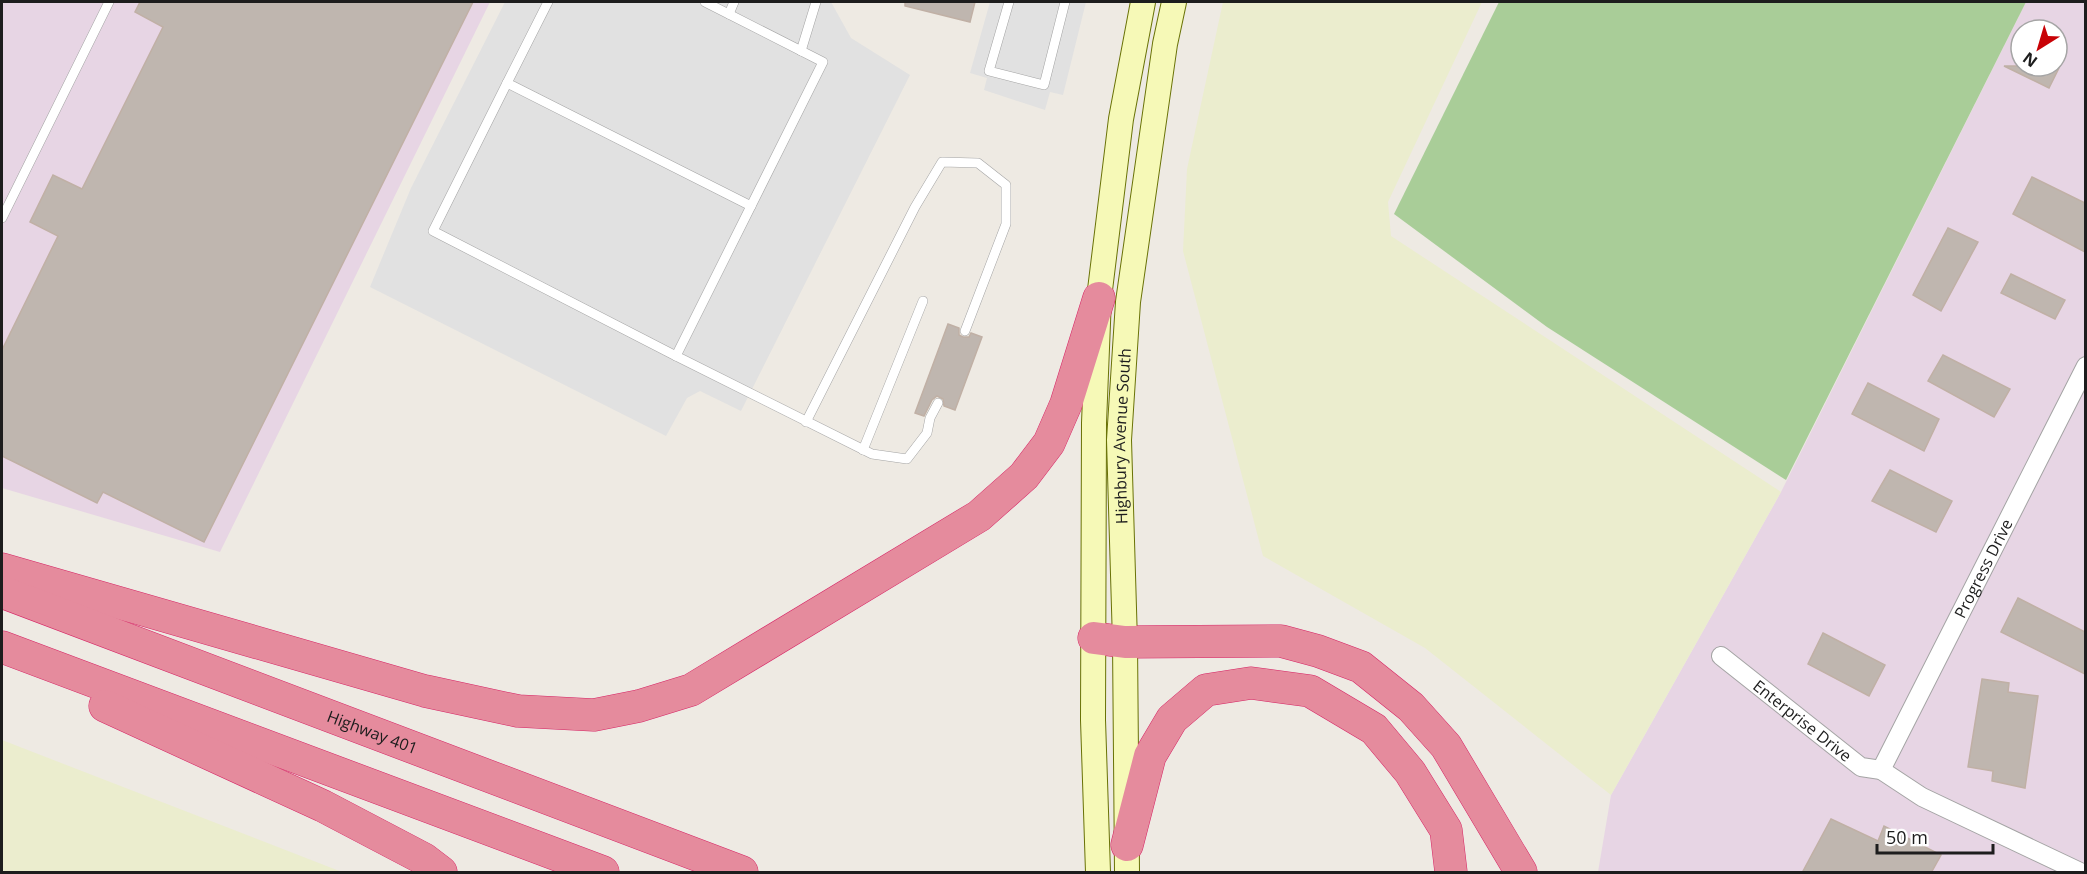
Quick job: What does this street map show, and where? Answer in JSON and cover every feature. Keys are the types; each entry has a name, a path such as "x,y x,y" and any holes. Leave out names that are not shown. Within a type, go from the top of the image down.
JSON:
{"highway":[{"path":"2,569 424,691 518,711 594,715 639,706 691,690 979,516 1024,476 1050,443 1066,404 1099,298"},
{"name":"Highway 401","path":"2,592 742,873"},
{"path":"1094,638 1125,642 1281,641 1318,651 1361,667 1411,707 1446,746 1521,873"},
{"path":"11,651 77,694 323,806 424,859 441,873"},
{"path":"11,651 603,873"},
{"path":"1127,859 1150,756 1173,719 1206,690 1251,683 1310,691 1374,729 1410,772 1446,830 1451,873"}],"main road":[{"name":"Highbury Avenue South","path":"1098,873 1093,720 1094,423 1099,298 1121,119 1143,2"},
{"name":"Highbury Avenue South","path":"1127,859 1125,642 1119,440 1128,302 1165,44 1174,2"}],"street":[{"name":"Progress Drive","path":"1881,770 2085,366"},
{"name":"Enterprise Drive","path":"1721,656 1861,767 1881,770 1922,797 2080,873"}],"lane":[{"path":"2,218 107,2"},
{"path":"548,2 433,231 872,454 907,459 927,433 930,418 938,404"},
{"path":"676,356 823,63 705,2"},
{"path":"729,14 734,2"},
{"path":"801,51 816,2"},
{"path":"1009,2 989,71 1044,85 1065,2"},
{"path":"507,83 751,206"},
{"path":"806,422 915,207 942,162 978,163 1006,185 1006,224 965,331"},
{"path":"864,450 923,301"}],"shaded area":[{"path":"2,2 490,2 220,552 2,488"},
{"path":"505,2 831,2 851,38 910,75 741,411 700,391 687,398 666,436 370,287 411,188"},
{"path":"990,2 1086,2 1063,95 1050,92 1045,110 984,90 987,78 970,73"},
{"path":"2026,2 2085,2 2085,872 1598,872 1611,795 1781,492 2009,36 2009,78 2069,78 2069,18 2018,18"}],"green space":[{"path":"1223,2 1482,2 1388,202 1391,236 1781,492 1611,795 1425,648 1263,556 1183,251 1187,169"},
{"path":"1499,2 2026,2 2018,18 2009,18 2009,36 1786,480 1547,327 1394,214"},
{"path":"2,740 342,872 2,872"}],"building":[{"path":"140,2 473,2 204,542 103,492 97,503 2,456 2,350 58,236 30,222 53,175 82,189 163,27 135,12"},
{"path":"905,2 975,2 970,22 905,6"},
{"path":"2029,78 2054,78 2049,88"},
{"path":"2032,177 2085,203 2085,252 2013,214"},
{"path":"1948,228 1978,242 1941,311 1913,295"},
{"path":"2011,274 2065,300 2055,319 2001,293"},
{"path":"948,324 959,328 959,335 963,337 969,337 971,333 982,337 955,410 944,406 943,399 937,396 932,400 924,416 915,413"},
{"path":"1943,355 2010,389 1994,417 1928,381"},
{"path":"1868,383 1939,419 1924,451 1852,414"},
{"path":"1890,470 1952,501 1936,532 1872,501"},
{"path":"2018,598 2085,632 2085,674 2001,632"},
{"path":"1823,633 1885,665 1869,696 1808,664"},
{"path":"1982,679 2009,683 2008,692 2038,696 2025,788 1992,781 1993,771 1968,767"},
{"path":"1831,819 1878,841 1884,826 1941,855 1931,873 1802,873"}]}
